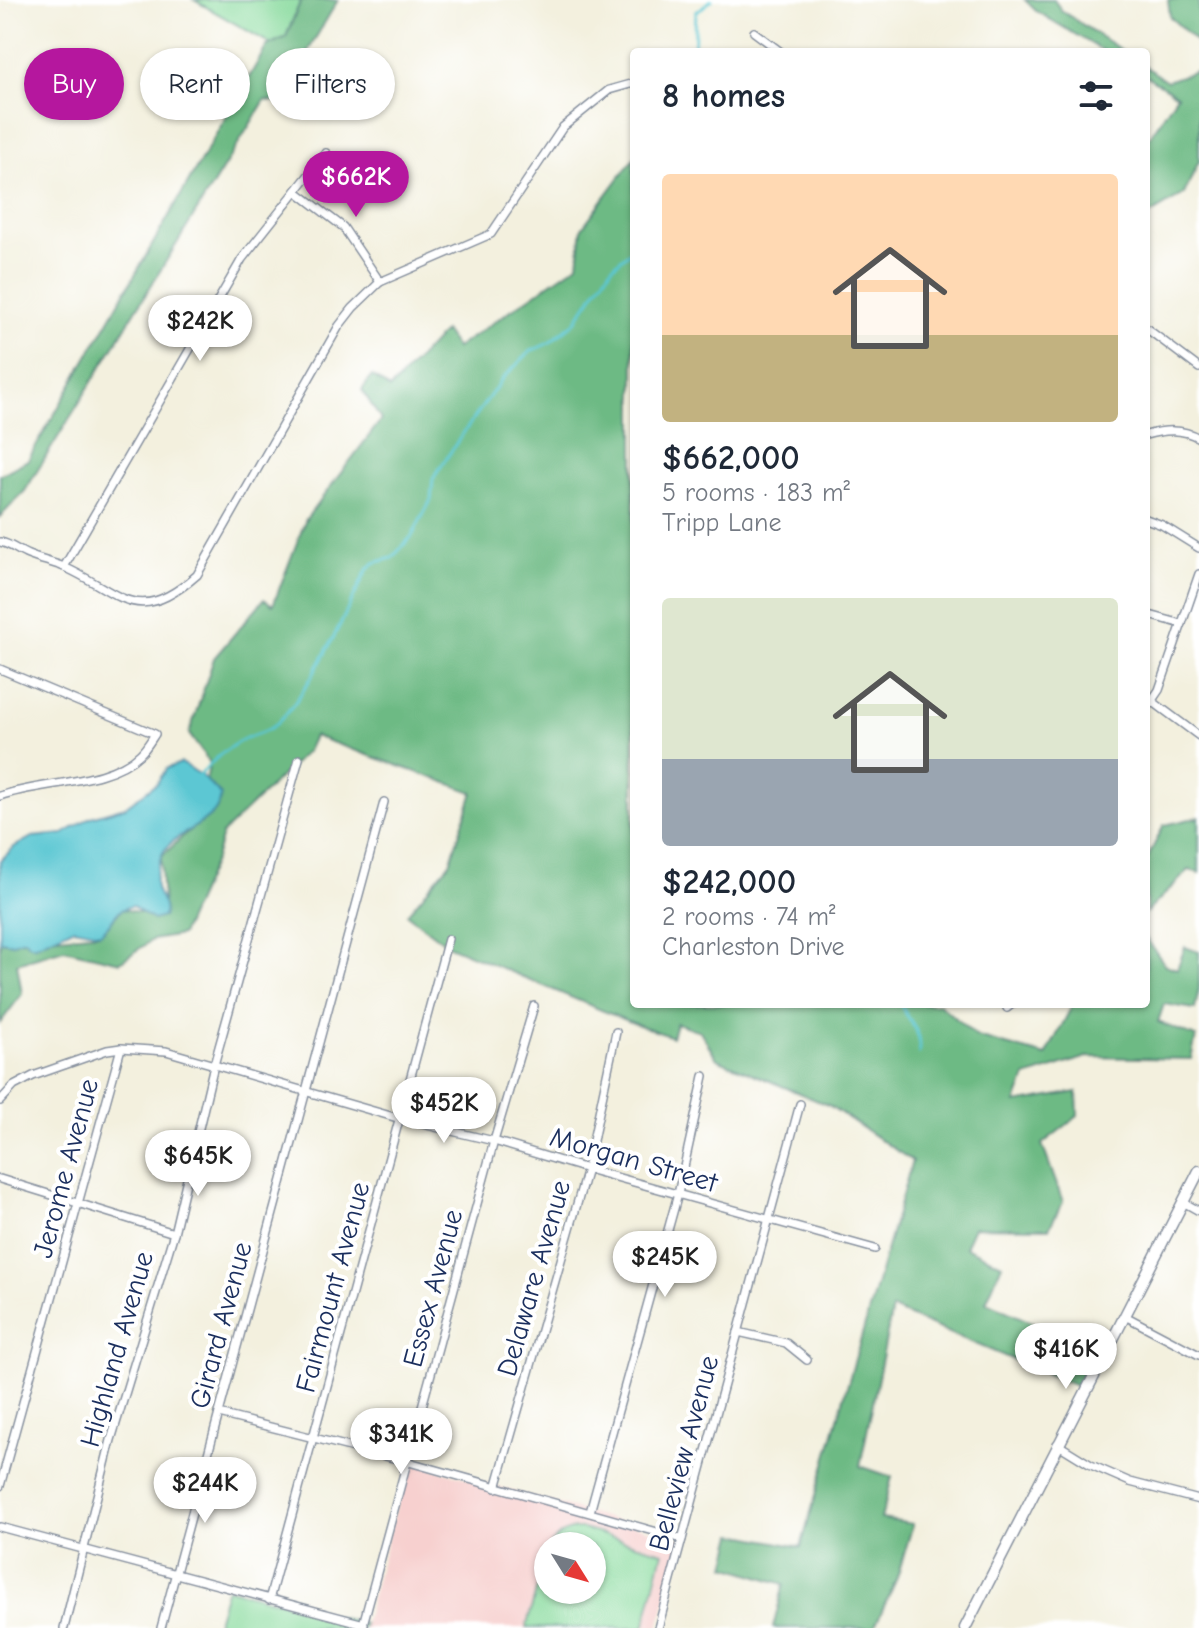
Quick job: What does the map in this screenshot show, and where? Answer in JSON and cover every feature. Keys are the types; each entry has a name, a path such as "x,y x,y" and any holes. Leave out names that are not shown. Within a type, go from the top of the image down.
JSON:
{"street":[{"path":"754,32 776,48"},
{"path":"0,542 24,554 64,567 118,599 162,601 197,575 339,326 353,308 380,282 491,234 563,127 584,107 609,90 630,84"},
{"path":"64,567 254,240 326,153"},
{"path":"296,191 343,227 380,282"},
{"path":"1150,331 1199,368"},
{"path":"1150,434 1169,430 1190,433 1199,438"},
{"path":"1150,520 1199,548"},
{"path":"1150,704 1159,690 1199,574"},
{"path":"1150,615 1182,624"},
{"path":"0,669 155,734 141,754 114,770 0,796"},
{"path":"1152,701 1199,736"},
{"name":"Highland Avenue","path":"64,1628 111,1440 174,1233 214,1065 299,759"},
{"name":"Girard Avenue","path":"161,1628 384,802"},
{"name":"Fairmount Avenue","path":"269,1600 448,939"},
{"name":"Essex Avenue","path":"363,1626 494,1141 534,1006"},
{"name":"Delaware Avenue","path":"496,1488 587,1169 616,1032"},
{"name":"Jerome Avenue","path":"0,1486 121,1048"},
{"name":"Morgan Street","path":"0,1101 14,1086 33,1076 107,1050 166,1051 875,1249"},
{"path":"590,1512 678,1194 704,1076"},
{"name":"Belleview Avenue","path":"658,1628 800,1104"},
{"path":"965,1628 1199,1171"},
{"path":"0,1179 174,1233"},
{"path":"1183,1202 1199,1211"},
{"path":"1125,1316 1199,1355"},
{"path":"738,1332 786,1343 807,1360"},
{"path":"219,1414 409,1462 682,1539"},
{"path":"1057,1444 1091,1465 1130,1482 1199,1500"},
{"path":"0,1527 363,1626"}],"shaded area":[{"path":"409,1462 682,1539 658,1628 363,1628"}],"green space":[{"path":"194,0 301,0 286,37 271,44"},
{"path":"301,0 338,0 310,48 266,48 266,100 25,491 0,517 0,475 28,460 224,120 250,120 250,75 267,46 286,37"},
{"path":"1025,0 1054,0 1062,11 1118,48 1098,48 1036,11"},
{"path":"1168,0 1199,0 1199,44 1170,17"},
{"path":"1150,70 1167,81 1199,70 1199,161 1184,194 1150,215 1150,137 1177,95 1150,78"},
{"path":"630,163 630,1008 944,1008 977,1037 1046,1056 1071,1008 1150,1008 1150,944 1165,965 1177,969 1185,947 1199,952 1199,988 1195,1009 1164,1004 1158,1022 1196,1037 1191,1059 1087,1057 1026,1077 1016,1103 1077,1092 1078,1116 1042,1144 1063,1202 1049,1228 974,1227 965,1247 1002,1264 986,1302 1094,1350 1076,1386 892,1309 860,1466 892,1477 881,1519 913,1524 897,1578 872,1628 773,1628 784,1584 726,1566 734,1534 801,1547 912,1161 830,1106 717,1059 700,1031 676,1023 672,1037 625,1020 449,946 407,914 450,863 473,792 314,736 307,751 222,834 215,859 181,935 152,940 120,962 64,949 17,963 22,994 0,1023 0,940 100,933 122,909 163,917 161,857 195,825 210,763 189,734 214,658 264,599 273,605 306,519 381,420 362,390 372,376 390,389 444,331 456,348 578,264 582,228"},
{"path":"1199,817 1199,873 1189,870 1150,909 1150,853 1164,825"},
{"path":"583,1529 593,1532 565,1532"},
{"path":"606,1536 663,1552 644,1628 526,1628 534,1599 534,1604 606,1604"},
{"path":"227,1588 364,1624 362,1628 215,1628"}],"water":[{"path":"181,763 201,775 221,795 214,812 170,843 162,854 156,884 164,906 163,917 153,920 132,906 116,914 100,933 73,928 36,945 30,945 24,939 13,943 0,941 0,861 14,847 32,837 63,834 91,817 125,807 157,783 167,768"}],"waterway":[{"path":"694,48 696,12 712,0"},
{"path":"199,776 230,747 271,728 288,711 326,652 367,570 374,563 392,558 412,536 431,500 433,479 502,379 531,351 549,343 575,322 612,267 630,251"},
{"path":"902,1008 917,1034 919,1053"}]}
